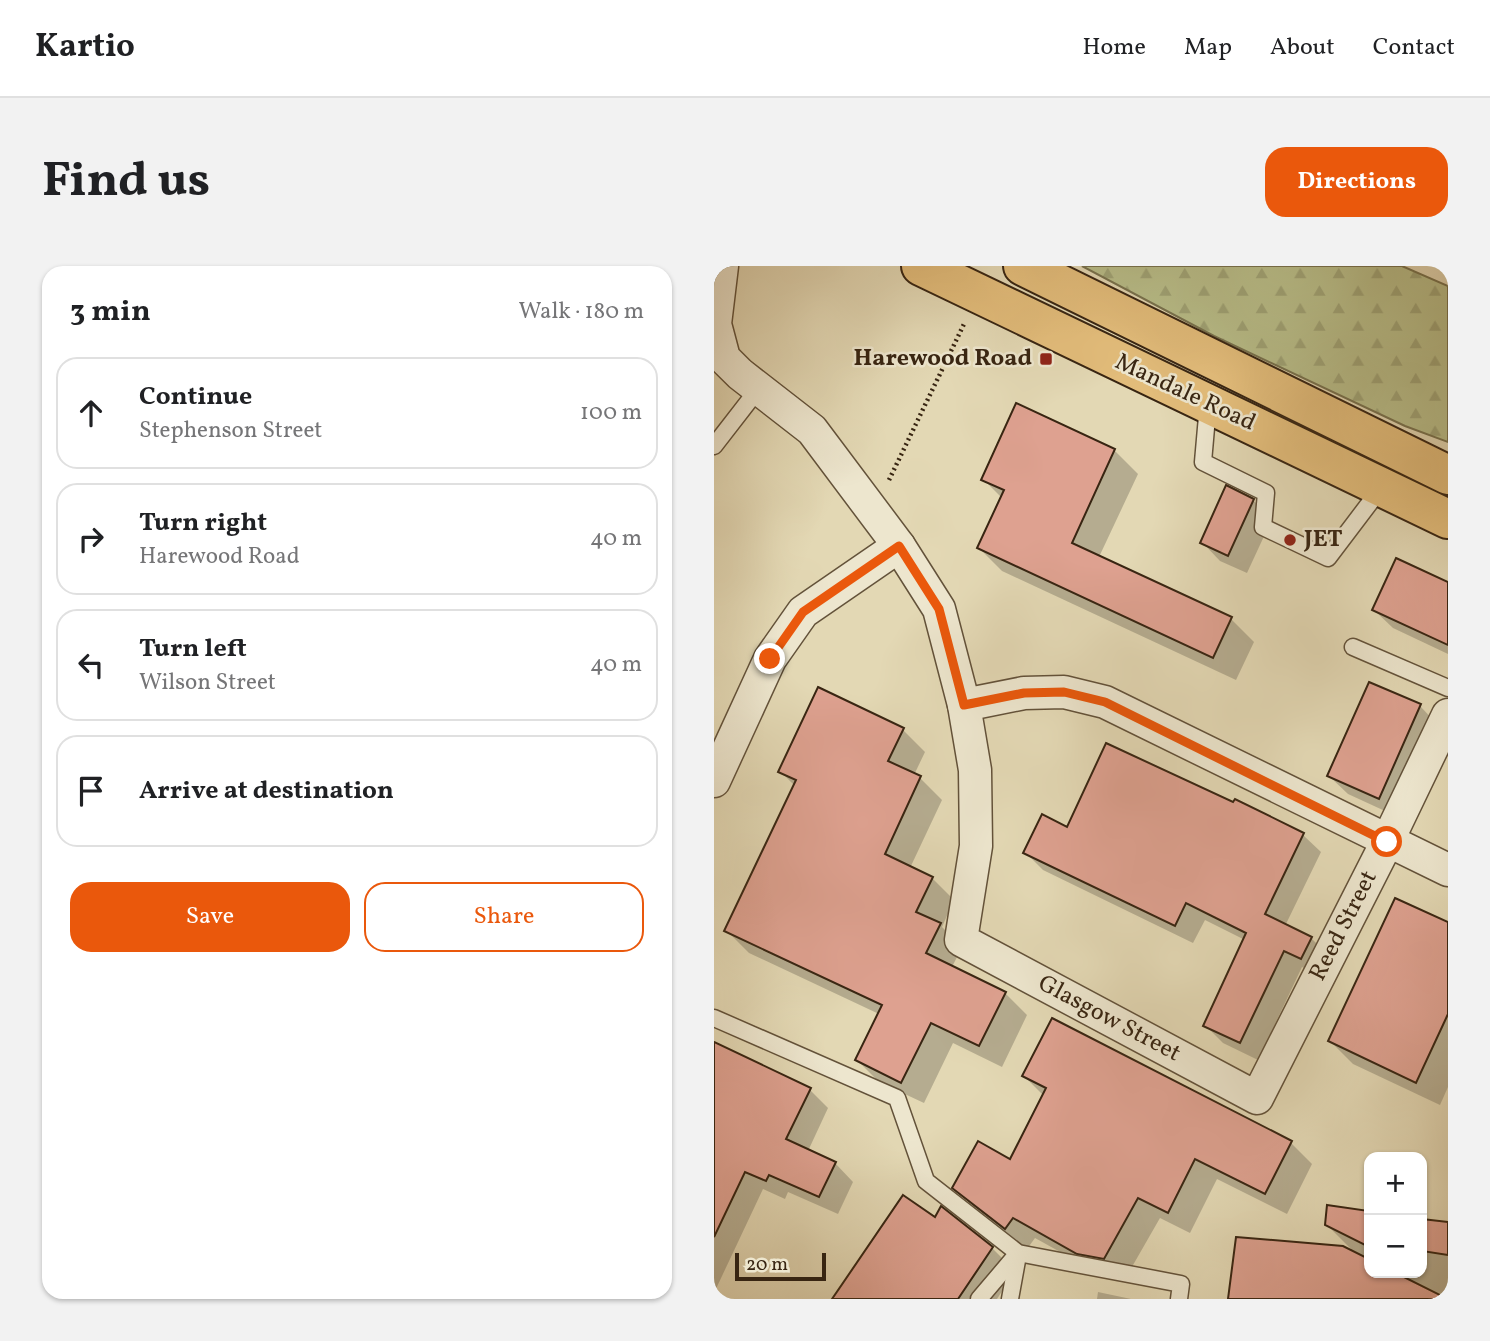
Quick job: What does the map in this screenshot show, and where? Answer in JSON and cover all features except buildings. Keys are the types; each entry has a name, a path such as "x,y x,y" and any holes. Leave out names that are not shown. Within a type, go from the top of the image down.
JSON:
{"main road":[{"name":"Mandale Road","path":"921,266 1448,519"},
{"name":"Mandale Road","path":"1023,266 1448,475"}],"street":[{"path":"722,266 715,324 723,358 812,430 899,546 939,609 964,705 1024,693 1064,692 1105,702 1448,870"},
{"path":"714,781 770,659 803,612 899,546"},
{"name":"Glasgow Street","path":"964,705 975,770 975,846 961,940 1257,1098"},
{"name":"Reed Street","path":"1257,1098 1448,715"}],"lane":[{"path":"714,446 758,387"},
{"path":"1208,405 1202,463 1266,493 1263,527 1299,545 1328,558 1381,488"},
{"path":"1353,647 1448,688"},
{"path":"714,1018 897,1098 926,1181 1018,1253 1181,1284 1178,1299"},
{"path":"979,1299 1018,1253"},
{"path":"1010,1299 1018,1253"}],"path":[{"path":"874,511 967,316"}],"green space":[{"path":"1082,266 1402,266 1448,286 1448,442 1405,426 1214,336"}],"place":[{"name":"Harewood Road","path":"1046,359"},
{"name":"JET","path":"1290,540"}],"route":[{"path":"770,659 803,612 899,546 939,609 964,705 1024,693 1064,692 1105,702 1387,842"}]}
